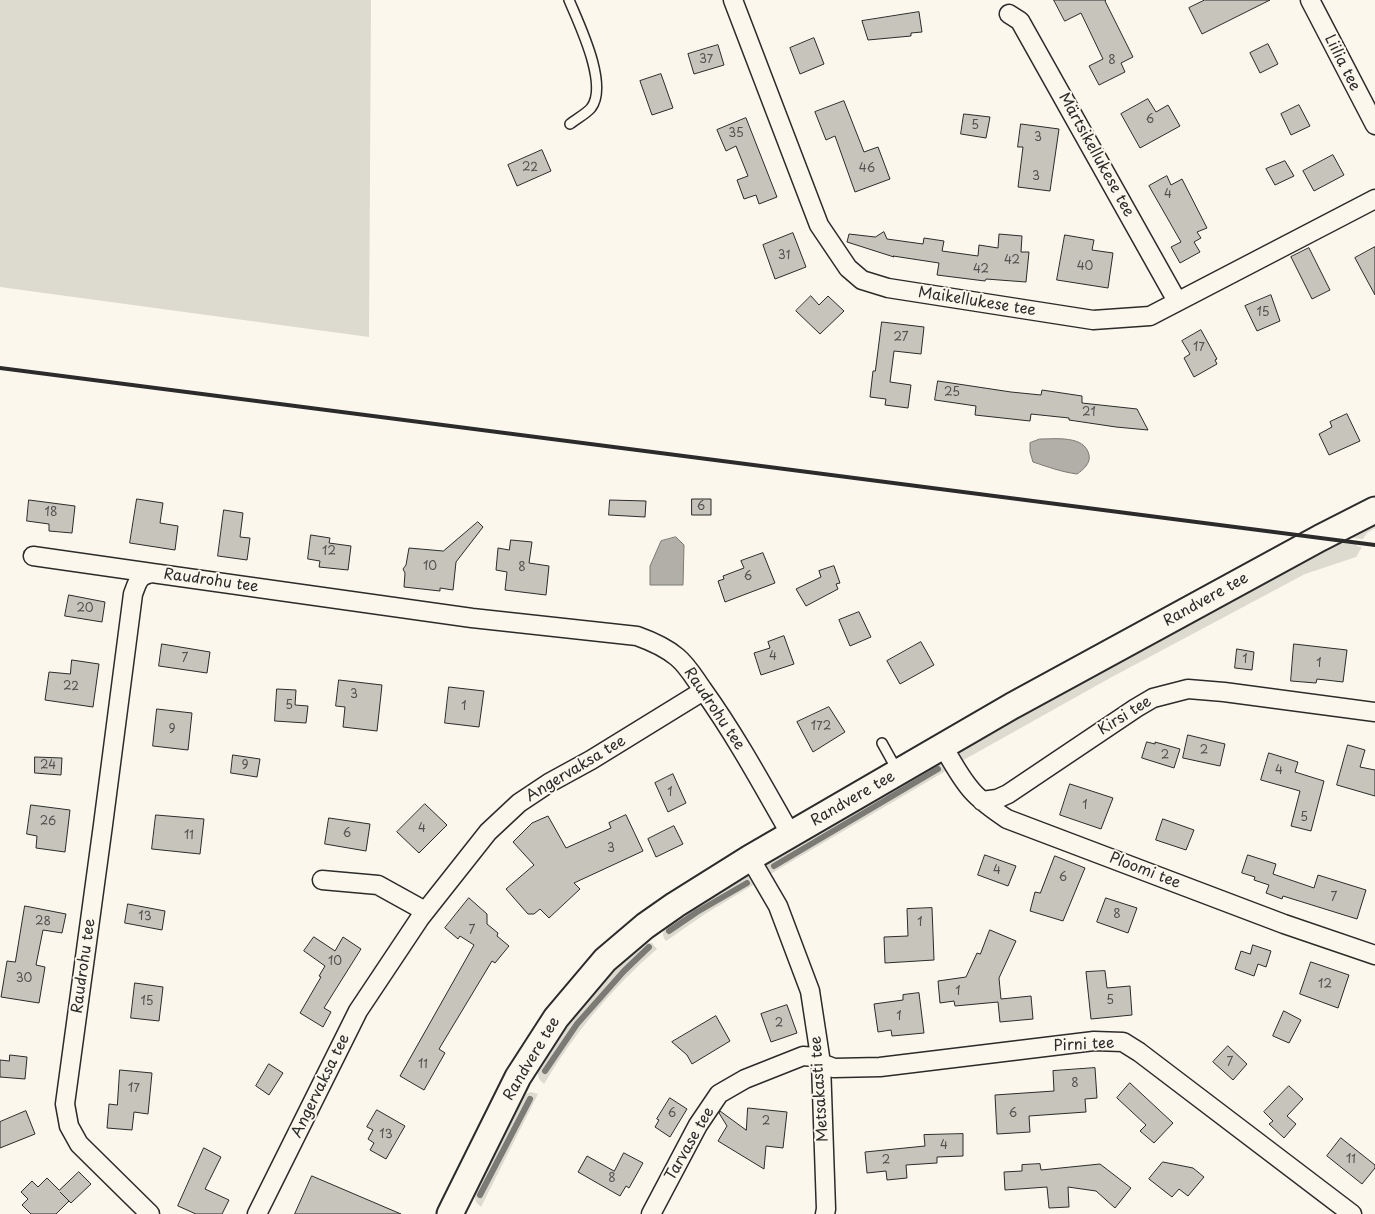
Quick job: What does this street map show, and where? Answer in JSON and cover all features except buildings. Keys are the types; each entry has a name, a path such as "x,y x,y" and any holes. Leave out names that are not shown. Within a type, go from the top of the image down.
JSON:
{"street":[{"name":"Maikellukese tee","path":"733,0 819,224 848,268 862,280 888,288 1093,320 1150,316 1375,198"},
{"name":"Liilia tee","path":"1310,0 1375,125"},
{"name":"Märtsikellukese tee","path":"1009,14 1020,20 1177,301"},
{"name":"Randvere tee","path":"450,1214 518,1077 556,1018 604,960 646,926 675,905 750,858 1012,706 1375,510"},
{"path":"34,556 152,573"},
{"name":"Raudrohu tee","path":"150,1214 79,1144 69,1126 65,1104 133,594 138,580 143,575 152,573 472,618 637,636 668,650 679,658 704,690 791,835"},
{"name":"Kirsi tee","path":"982,801 997,799 1008,794 1136,708 1153,698 1168,693 1188,689 1224,692 1375,712"},
{"name":"Angervaksa tee","path":"257,1214 358,1011 426,912 488,832 519,803 549,783 591,760 704,690"},
{"name":"Ploomi tee","path":"943,746 963,778 982,801 1007,819 1284,924 1375,956"},
{"name":"Metsakasti tee","path":"750,858 778,906 810,991 821,1062 825,1214"},
{"path":"322,880 378,886 426,912"},
{"name":"Pirni tee","path":"821,1062 834,1068 880,1067 1094,1041 1123,1042 1139,1052 1352,1214"},
{"name":"Tarvase tee","path":"651,1214 698,1125 719,1094 745,1079 803,1056 816,1057 821,1062"}],"lane":[{"path":"569,0 584,36 596,75 597,96 591,108 570,124"},
{"path":"882,743 898,772"}],"shaded area":[{"path":"0,0 371,0 369,337 0,287"},
{"path":"1040,439 1061,439 1076,441 1082,444 1089,455 1088,463 1077,474 1060,471 1033,462 1030,443"},
{"path":"1375,522 1375,528 1367,533 1363,539 1345,537"},
{"path":"676,537 684,545 683,585 650,585 650,566 661,541"},
{"path":"1334,542 1357,544 1357,546 1362,547 1356,557 1305,574 1110,678 960,762 960,750"},
{"path":"939,762 949,769 767,876 767,863"},
{"path":"745,876 758,882 705,914 666,941 663,934 666,928"},
{"path":"645,943 652,943 657,949 625,979 595,1012 568,1046 544,1084 539,1079 537,1071 561,1036 600,987"},
{"path":"531,1092 538,1094 481,1207 476,1202 474,1195 526,1094"}],"waterway":[{"path":"774,866 938,769"},
{"path":"669,931 697,912 747,883"},
{"path":"545,1071 577,1024 624,971 649,947"},
{"path":"480,1195 530,1099"}],"railway":[{"path":"0,368 1375,545"}]}
